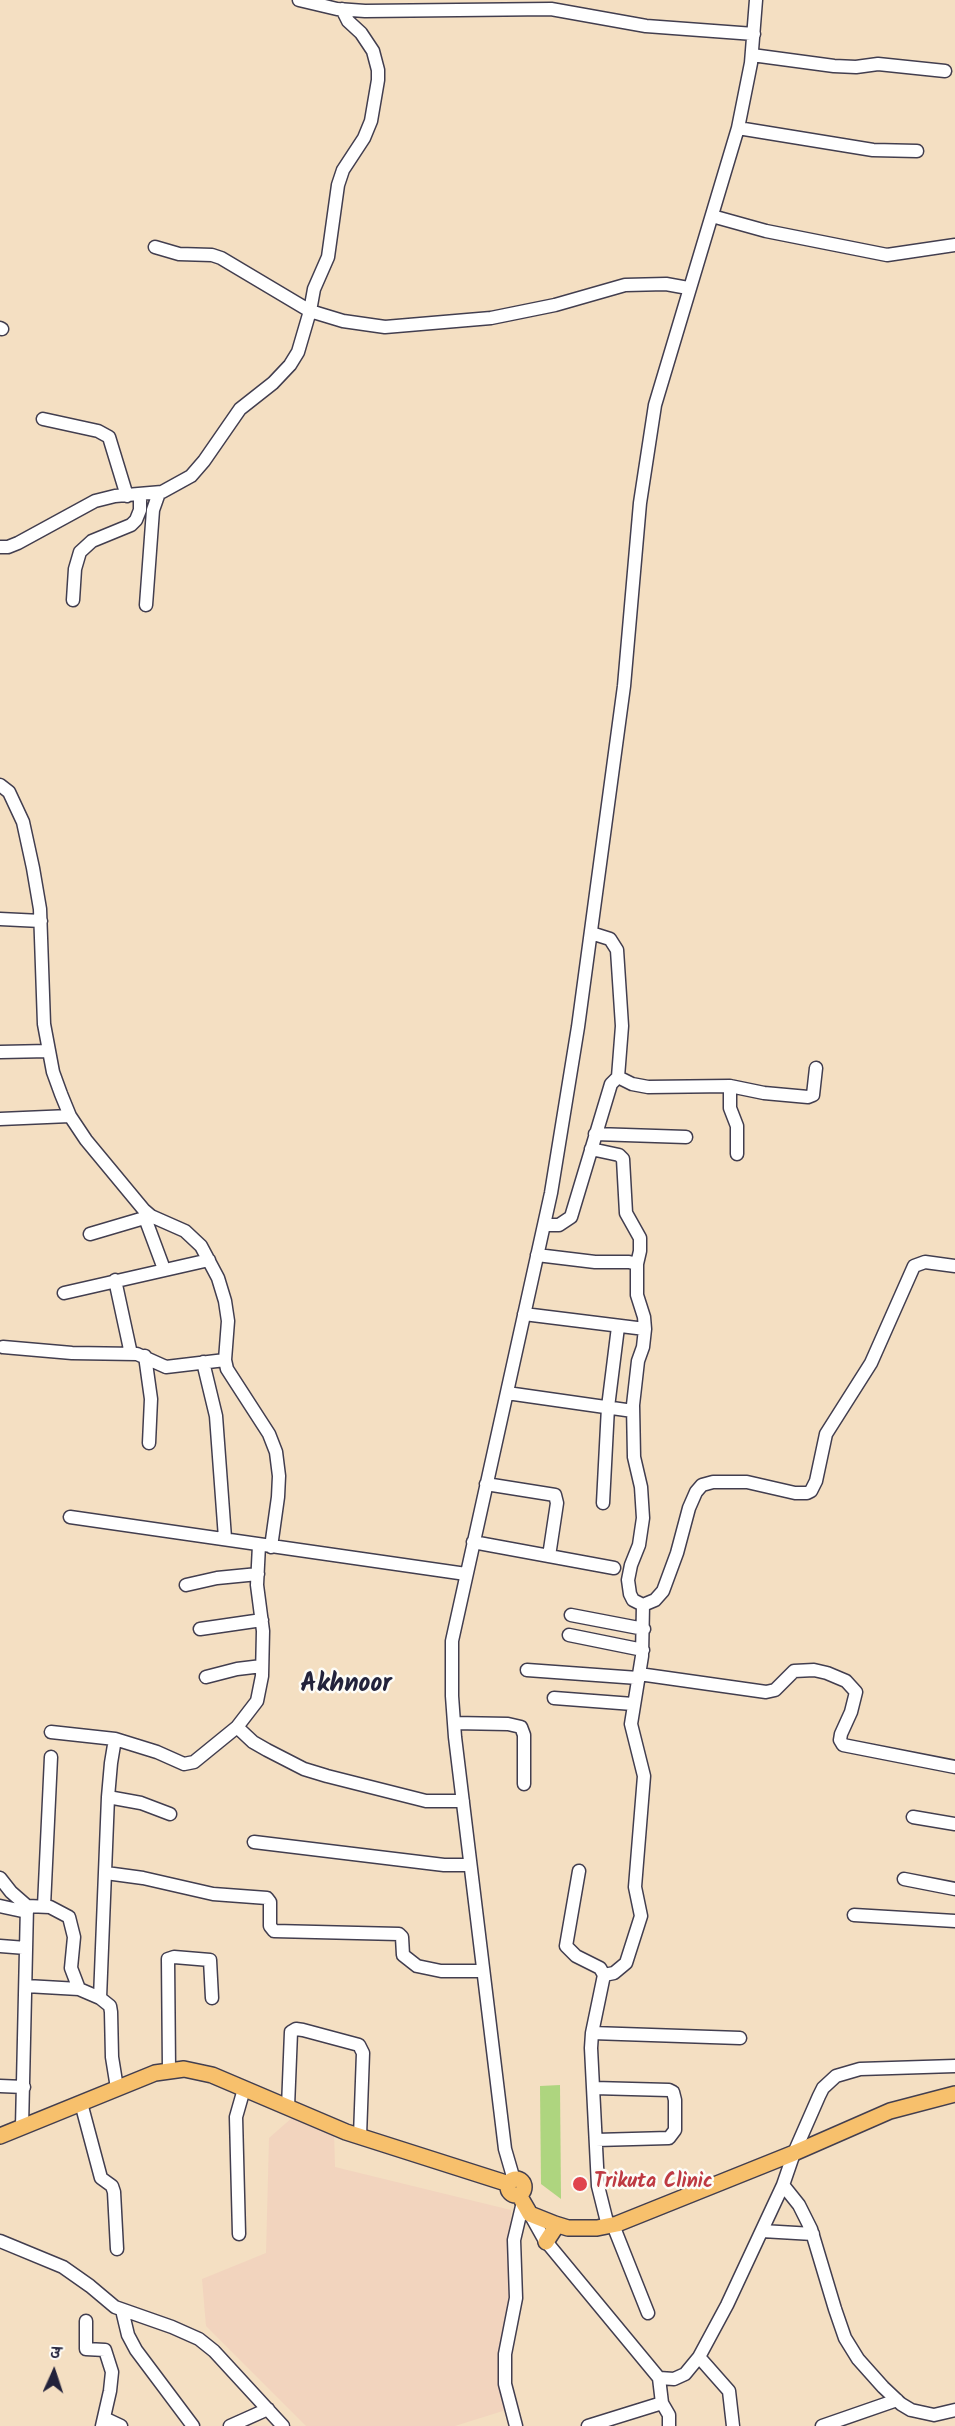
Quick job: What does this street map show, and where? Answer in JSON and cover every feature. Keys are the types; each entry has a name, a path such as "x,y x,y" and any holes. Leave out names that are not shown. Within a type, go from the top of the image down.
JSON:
{"main road":[{"path":"0,2136 122,2086 169,2069 184,2069 212,2075 360,2136 519,2195 557,2225 579,2228 611,2225 794,2153 890,2110 955,2094"},
{"path":"546,2242 557,2225"}],"street":[{"path":"299,0 364,11 551,9 646,26 754,34"},
{"path":"669,2426 669,2415 662,2403 659,2378 546,2242 519,2195 505,2149 454,1723 452,1641 544,1225 577,1036 624,686 646,453 655,405 688,288 738,128 752,56 756,0"},
{"path":"2,550 95,501 159,493 178,485 191,476 204,461 240,409 273,383 290,365 298,352 314,289 328,257 338,185 343,170 364,138 371,121 378,80 373,51 361,33 348,21 342,9"},
{"path":"752,56 834,66 856,67 878,64 945,71"},
{"path":"738,128 873,150 916,151"},
{"path":"712,216 766,231 887,255 955,245"},
{"path":"155,247 179,254 212,255 221,258 310,311 354,323 385,327 491,318 555,305 625,285 666,284 688,288"},
{"path":"43,419 98,431 109,437 127,496"},
{"path":"146,605 153,510 159,493"},
{"path":"73,600 75,568 80,552 92,541 131,525 140,510 140,495"},
{"path":"0,785 9,792 23,822 33,868 41,921 42,1004 53,1072 70,1116 102,1161 148,1217 164,1269"},
{"path":"0,919 41,921"},
{"path":"544,1225 559,1225 571,1217 611,1084 618,1077 622,1026 617,951 610,939 591,933"},
{"path":"0,1052 49,1051"},
{"path":"618,1077 632,1084 648,1087 730,1086 808,1098 814,1093 816,1068"},
{"path":"730,1086 730,1108 737,1126 736,1154"},
{"path":"0,1119 70,1116"},
{"path":"596,1134 686,1137"},
{"path":"591,1149 619,1155 623,1159 627,1213 640,1238 637,1295 645,1329 643,1347 638,1361 633,1411 634,1457 641,1487 643,1518 642,1536 631,1565 628,1583 633,1600 643,1605"},
{"path":"51,1732 116,1739 157,1752 184,1764 194,1762 240,1731 258,1701 262,1666 262,1620 258,1574 270,1546 279,1476 276,1452 269,1434 227,1369 225,1360 227,1312 218,1278 201,1246 185,1231 148,1217 90,1234"},
{"path":"537,1255 637,1264"},
{"path":"64,1293 209,1260"},
{"path":"643,1605 655,1599 663,1591 677,1553 689,1508 702,1485 713,1482 747,1482 802,1494 811,1491 816,1481 826,1434 871,1363 914,1266 925,1262 955,1266"},
{"path":"116,1280 132,1354"},
{"path":"524,1314 645,1329"},
{"path":"603,1503 608,1407 618,1327"},
{"path":"3,1347 72,1353 132,1354 145,1356 166,1367 225,1360"},
{"path":"145,1356 151,1400 149,1443"},
{"path":"203,1362 216,1416 225,1538"},
{"path":"507,1393 633,1411"},
{"path":"486,1484 555,1495 557,1503 549,1556"},
{"path":"70,1517 466,1574"},
{"path":"473,1542 614,1568"},
{"path":"186,1584 258,1574"},
{"path":"604,1975 614,1972 626,1963 641,1916 635,1887 644,1776 632,1731 633,1704 643,1650 643,1605"},
{"path":"571,1615 644,1629"},
{"path":"200,1629 262,1620"},
{"path":"568,1635 643,1650"},
{"path":"206,1677 237,1669 262,1666"},
{"path":"527,1670 638,1676 766,1692 774,1690 794,1671 814,1670 846,1681 856,1692 851,1712 840,1737 843,1745 955,1767"},
{"path":"554,1698 633,1704"},
{"path":"454,1723 508,1724 521,1727 524,1735 524,1784"},
{"path":"240,1731 304,1769 426,1802 463,1801"},
{"path":"100,1998 108,1797 116,1739"},
{"path":"44,1906 51,1757"},
{"path":"108,1797 141,1803 170,1814"},
{"path":"913,1817 955,1824"},
{"path":"254,1842 444,1865 470,1865"},
{"path":"579,1871 566,1946 576,1956 600,1968 604,1975 592,2033 598,2186 611,2225 648,2313"},
{"path":"106,1873 143,1878 194,1890 268,1899 270,1926 274,1931 399,1934 403,1955 417,1966 441,1971 483,1971"},
{"path":"0,1878 27,1909 22,2127"},
{"path":"904,1879 955,1888"},
{"path":"0,1906 27,1909 44,1906 64,1912 72,1923 74,1937 71,1968 79,1989"},
{"path":"854,1915 955,1921"},
{"path":"0,1946 26,1948"},
{"path":"169,2069 168,1959 174,1957 210,1960 212,1998"},
{"path":"26,1986 79,1989 100,1998 110,2006 111,2057 122,2086"},
{"path":"288,2107 291,2032 296,2029 303,2030 359,2045 363,2053 360,2136"},
{"path":"592,2033 740,2038"},
{"path":"659,2378 674,2379 682,2376 699,2357 728,2305 783,2186 794,2153 823,2088 836,2076 860,2069 955,2066"},
{"path":"0,2086 24,2086"},
{"path":"594,2088 669,2090 673,2092 675,2100 675,2130 669,2138 596,2140"},
{"path":"239,2234 236,2126 237,2112 244,2089"},
{"path":"81,2103 101,2178 112,2186 114,2192 117,2249"},
{"path":"783,2186 799,2205 813,2234 845,2338 858,2359 897,2400 911,2410 947,2417"},
{"path":"516,2426 505,2384 505,2354 516,2298 514,2240 519,2195"},
{"path":"762,2231 813,2234"},
{"path":"0,2241 51,2261 122,2310 199,2339 214,2351 283,2426"},
{"path":"122,2310 128,2335 135,2350 193,2426"},
{"path":"86,2321 86,2349 105,2350 111,2367 112,2384 103,2422 121,2426"},
{"path":"699,2357 729,2391 733,2426"},
{"path":"822,2426 897,2400"},
{"path":"588,2426 662,2403"},
{"path":"230,2426 268,2409"}],"shaded area":[{"path":"294,2116 334,2131 335,2167 511,2210 506,2410 455,2426 306,2426 206,2326 202,2279 266,2253 269,2138"}],"green space":[{"path":"560,2085 561,2199 541,2184 540,2086"}],"place":[{"name":"Trikuta Clinic","path":"580,2184"}],"district":[{"name":"Akhnoor","path":"346,1687"}]}
